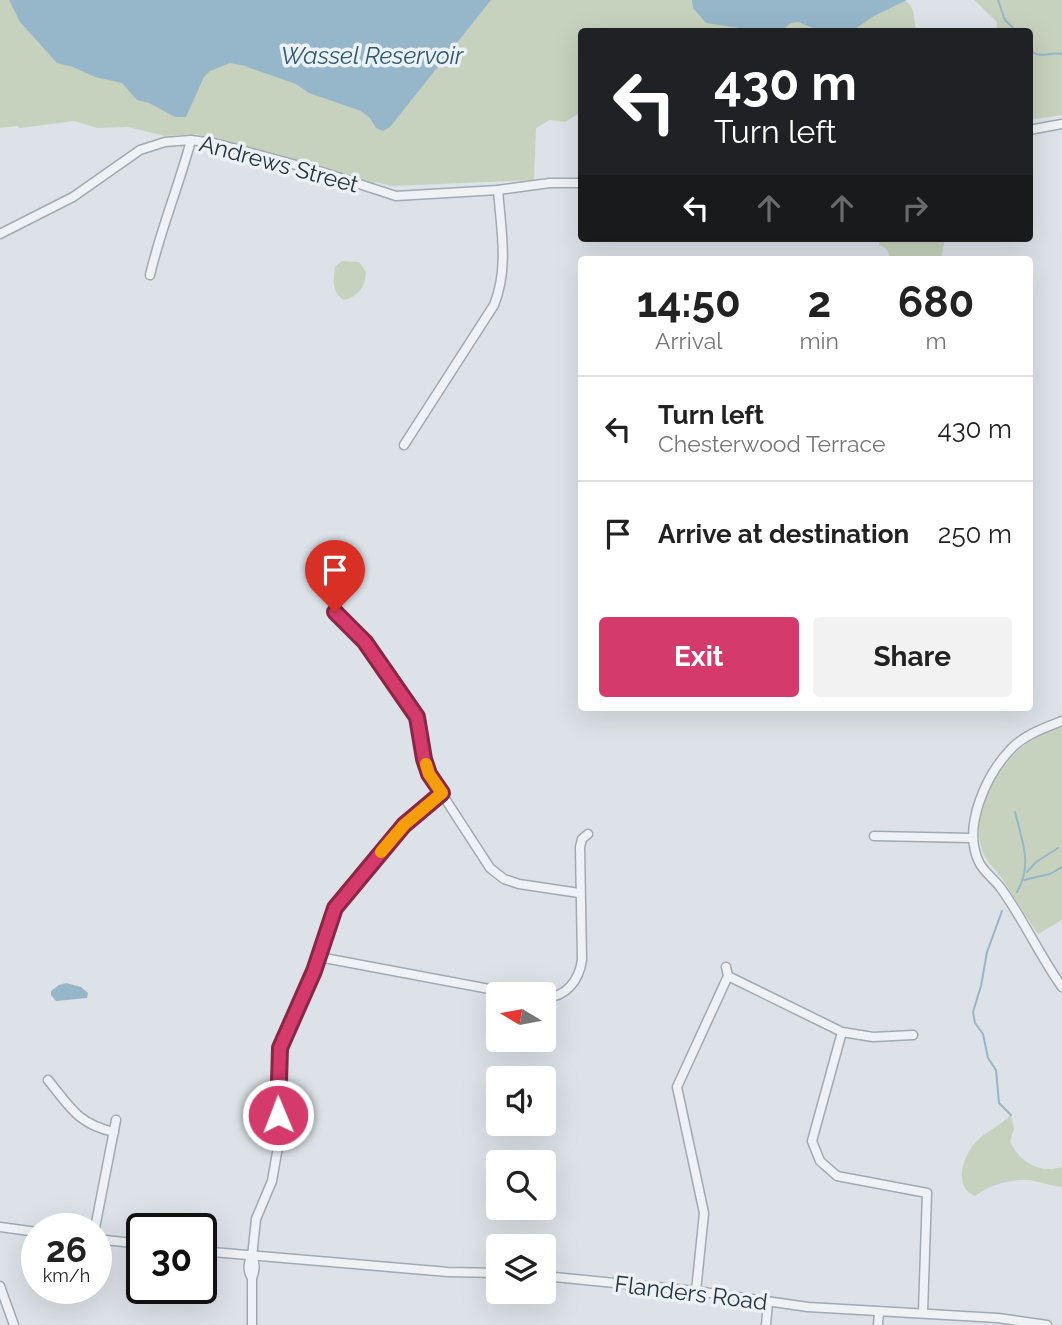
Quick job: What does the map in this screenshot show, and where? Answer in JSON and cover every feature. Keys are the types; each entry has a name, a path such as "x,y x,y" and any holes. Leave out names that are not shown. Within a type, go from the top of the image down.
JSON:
{"street":[{"path":"1033,129 1062,124"},
{"path":"150,275 159,234 181,176 191,140"},
{"name":"Andrews Street","path":"0,234 72,197 140,150 165,142 191,140 214,143 396,195 578,183"},
{"path":"404,446 494,305 501,286 503,252 498,190"},
{"path":"335,612 365,642 417,717 429,774 489,867 504,880 579,893"},
{"path":"1062,721 1027,736 1011,749 993,772 984,792 972,838 979,864 1000,887 1062,987"},
{"path":"252,1325 252,1278 249,1261 256,1219 272,1181 279,1141 277,1089 280,1048 319,957 335,908 404,825 442,793"},
{"path":"556,996 572,986 580,974 580,847 582,839 588,834"},
{"path":"874,836 972,838"},
{"path":"319,957 486,988"},
{"path":"695,1291 704,1213 677,1087 727,972 842,1032 873,1037 913,1035"},
{"path":"842,1032 812,1141 820,1161 837,1176 928,1193 923,1312"},
{"path":"48,1080 83,1121 99,1129 114,1132"},
{"path":"98,1213 116,1120"},
{"path":"0,1231 21,1232"},
{"path":"217,1253 486,1273"},
{"name":"Flanders Road","path":"556,1277 695,1291 768,1303 879,1313 923,1312 1046,1325"},
{"path":"0,1286 14,1325"},
{"path":"766,1325 768,1303"},
{"path":"878,1325 879,1313"}],"green space":[{"path":"0,0 902,0 886,9 905,1 913,10 916,28 578,28 578,114 565,122 550,120 536,128 534,180 391,186 376,182 369,185 196,134 165,136 128,127 97,128 74,121 0,128"},
{"path":"974,0 1062,0 1062,115 1033,119 1033,28 996,28 997,22"},
{"path":"879,242 944,242 942,256 889,256 887,250 879,245"},
{"path":"342,261 359,262 366,272 360,290 344,300 337,294 334,281 335,267"},
{"path":"1062,727 1062,920 1038,934 984,854 979,837 980,823 987,795 1010,759 1030,742"},
{"path":"1011,1115 1014,1129 1010,1141 1014,1148 1024,1160 1038,1167 1062,1167 1062,1187 1021,1180 993,1186 975,1196 963,1185 962,1169 965,1160 979,1139"}],"water":[{"name":"Wassel Reservoir","path":"9,0 491,0 390,127 383,131 376,128 370,118 361,111 309,93 296,84 230,63 210,71 204,77 186,117 175,117 149,103 137,100 122,83 95,77 57,63 20,22"},
{"path":"692,0 907,0 856,28 813,28 798,22 785,28 739,28 706,23 693,8"},
{"path":"66,983 81,987 88,993 87,998 56,1001 51,991"}],"waterway":[{"path":"998,0 1005,20 1013,28"},
{"path":"1033,52 1040,55 1062,54"},
{"path":"1015,812 1025,852 1024,872 1017,892"},
{"path":"1027,872 1036,862 1058,848"},
{"path":"1024,880 1050,874 1062,867"},
{"path":"1002,911 987,952 973,1012 975,1023 983,1034 988,1058 996,1070 999,1103 1011,1115"}],"slow traffic":[{"path":"381,852 404,825 442,793 429,774 426,764"}],"route":[{"path":"278,1115 280,1048 314,971 335,908 404,825 442,793 429,774 424,759 417,717 365,642 335,612"}]}
